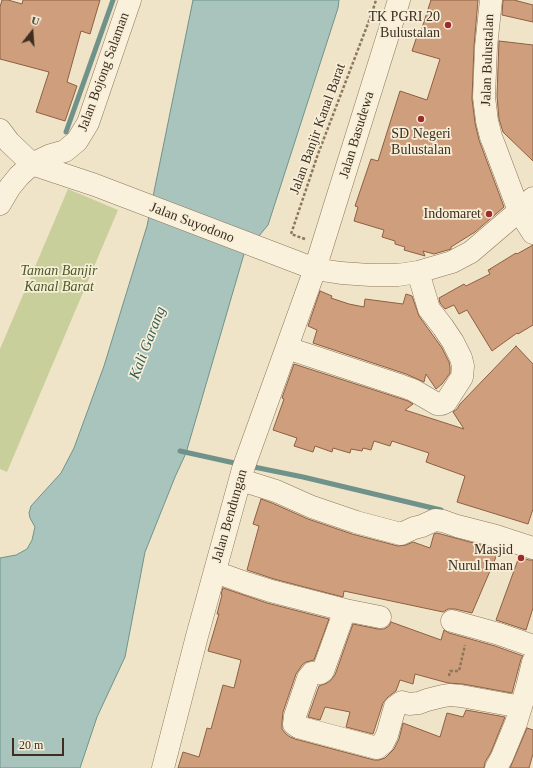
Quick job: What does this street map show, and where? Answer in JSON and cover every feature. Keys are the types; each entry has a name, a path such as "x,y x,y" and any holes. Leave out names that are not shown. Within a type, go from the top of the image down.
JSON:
{"street":[{"name":"Jalan Bojong Salaman","path":"32,164 64,151 77,141 88,123 130,0"},
{"name":"Jalan Basudewa","path":"315,269 399,0"},
{"name":"Jalan Bulustalan","path":"491,0 486,47 484,97 491,137 526,204 533,233"},
{"path":"0,130 9,142 32,164 10,187 0,204"},
{"name":"Jalan Suyodono","path":"32,164 95,185 288,260 315,269"},
{"path":"315,269 341,273 398,275 418,272 452,262 471,252 526,204"},
{"name":"Jalan Bendungan","path":"163,768 197,636 244,468 315,269"},
{"path":"287,348 413,390 437,404 446,402 462,377 463,366 461,358 453,342 429,309 418,272"},
{"path":"244,468 276,491 319,509 356,522 401,534 435,520 443,521 533,548"},
{"path":"215,572 271,591 345,610 380,616"},
{"path":"345,610 323,671 320,673 312,673 308,678 295,716 294,724 298,727 377,748 383,743 387,735 395,707 402,702 409,704 419,703 443,696 461,696 521,707"},
{"path":"452,621 500,634 533,646"},
{"path":"496,768 505,750 521,707 533,662"}],"path":[{"name":"Jalan Banjir Kanal Barat","path":"323,246 291,234 318,154 376,0"},
{"path":"443,696 450,671 458,672 466,642"}],"green space":[{"name":"Taman Banjir Kanal Barat","path":"68,189 118,210 7,472 0,469 0,349"}],"water":[{"name":"Kali Garang","path":"193,0 339,0 338,8 268,225 244,254 186,453 145,552 125,657 97,717 80,768 0,768 0,558 16,555 27,549 32,540 35,527 29,513 31,506 61,473 74,448 104,366 147,226"}],"building":[{"path":"2,0 22,4 23,0 100,0 90,34 81,31 67,82 77,86 65,121 36,112 49,72 0,59 0,7"},
{"path":"431,0 478,0 474,46 472,99 475,123 479,140 504,207 475,232 451,247 451,249 434,254 423,251 425,256 404,250 405,247 395,244 395,241 382,237 384,230 354,221 358,207 355,206 371,159 378,161 400,91 427,100 440,59 412,51 419,30 421,31"},
{"path":"503,0 514,0 533,5 533,22 502,15"},
{"path":"499,41 533,45 533,161 503,132 499,119 497,96"},
{"path":"533,245 533,325 518,334 517,333 492,351 467,310 459,314 454,305 445,309 440,303 439,298 464,284 466,286 490,274 488,270 516,253 517,254"},
{"path":"320,291 332,296 331,298 364,307 365,299 403,304 406,294 412,296 419,316 442,348 449,362 450,373 442,384 436,389 426,374 424,382 406,374 313,343 317,330 308,326"},
{"path":"516,346 533,364 533,509 528,524 457,502 465,476 426,462 429,453 392,441 390,446 374,441 371,450 363,448 362,451 351,449 350,453 333,448 332,452 315,446 313,452 294,446 297,438 273,430 294,364 408,401 413,404 405,410 464,429 453,412"},
{"path":"261,499 308,519 352,534 398,546 413,542 430,548 434,534 437,533 499,550 472,613 455,609 448,609 443,612 344,591 343,597 274,579 247,570 259,526 253,524"},
{"path":"519,557 533,560 533,608 526,630 496,620"},
{"path":"223,588 267,603 329,619 314,660 306,662 302,665 296,674 283,712 282,729 290,737 374,760 379,760 385,758 394,749 399,739 403,723 440,737 447,713 463,717 466,710 505,717 491,752 485,762 484,768 178,768 183,752 199,757 207,728 211,729 223,685 234,688 241,660 208,651 219,614 217,614"},
{"path":"391,622 441,640 444,630 449,633 495,646 523,656 512,693 463,684 448,683 415,674 413,684 400,680 396,691 383,703 373,734 346,727 350,712 325,707 320,720 308,717 319,686 330,681 335,675 353,624 384,629 389,626"},
{"path":"527,728 533,730 533,754 529,768 510,768"}],"waterway":[{"path":"66,132 113,0"},
{"path":"180,451 239,464"},
{"path":"249,466 303,477 441,510"}],"place":[{"name":"TK PGRI 20 Bulustalan","path":"448,25"},
{"name":"SD Negeri Bulustalan","path":"421,119"},
{"name":"Indomaret","path":"489,214"},
{"name":"Masjid Nurul Iman","path":"521,558"}]}
